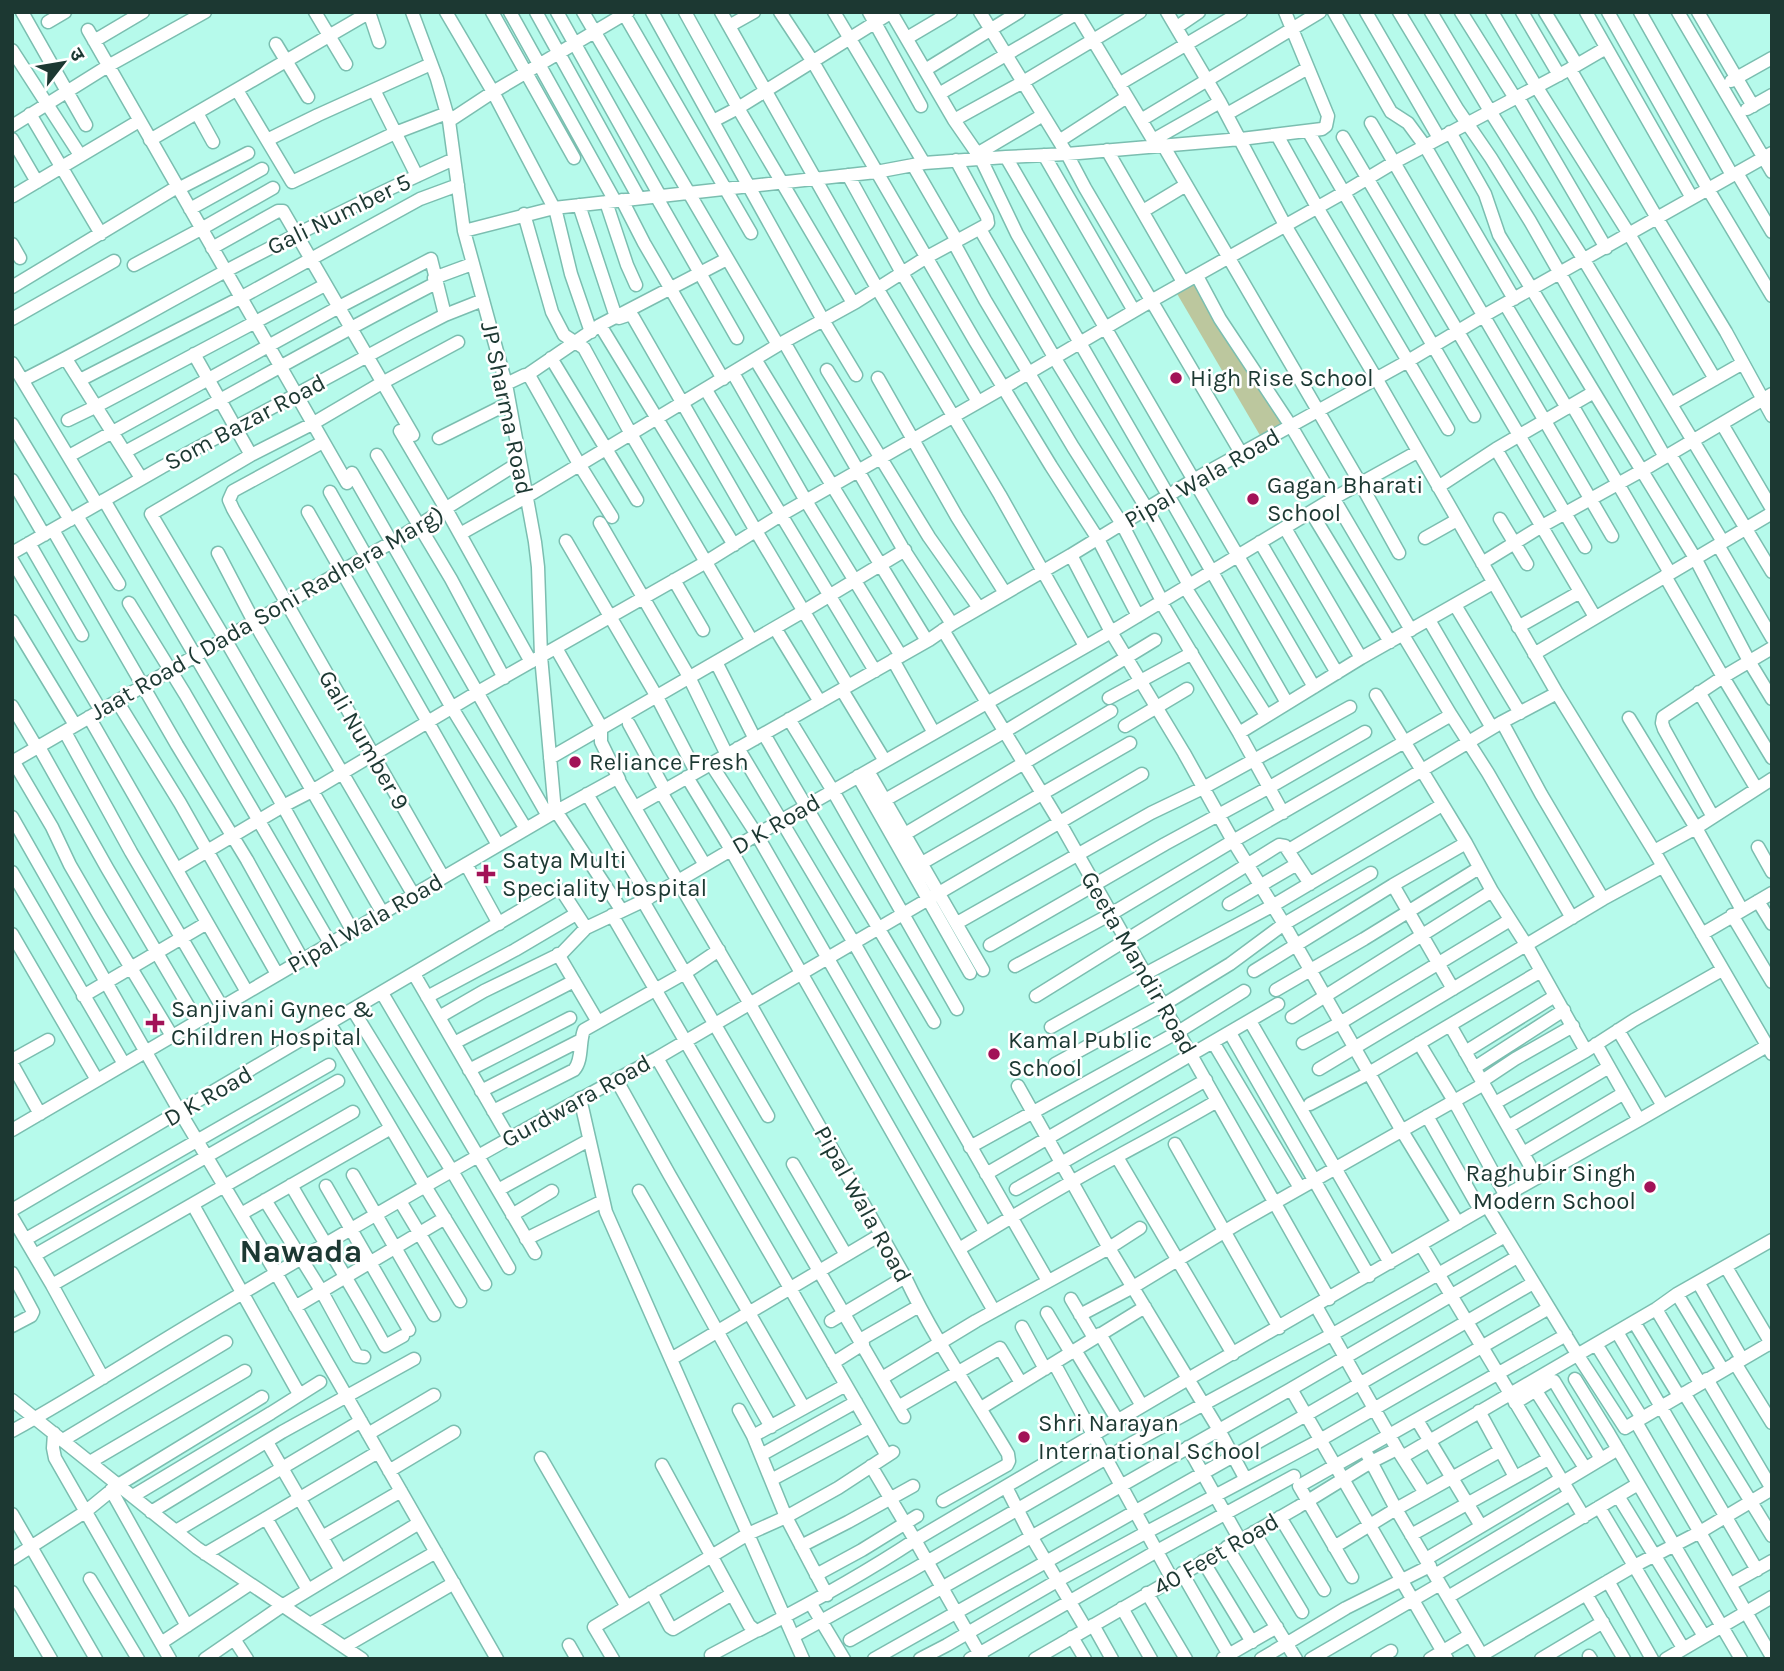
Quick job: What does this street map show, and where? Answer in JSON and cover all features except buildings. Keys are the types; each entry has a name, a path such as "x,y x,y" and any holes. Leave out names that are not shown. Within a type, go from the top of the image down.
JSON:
{"street":[{"path":"22,12 86,125"},
{"path":"48,22 65,12"},
{"path":"143,12 91,35 312,424 392,542 478,692 617,913 656,990 901,1412 962,1377 1000,1348 1021,1383"},
{"path":"12,126 108,66 205,12"},
{"path":"315,12 346,64"},
{"path":"150,140 370,12 379,42"},
{"name":"JP Sharma Road","path":"412,12 448,117 464,231 506,384 520,462 538,567 536,659 551,758 553,813"},
{"path":"446,12 493,92 554,208 571,274 596,329 657,419 734,545"},
{"path":"492,12 573,158"},
{"path":"510,12 614,201 645,243 856,580 934,733"},
{"path":"536,12 639,198"},
{"path":"557,12 737,338"},
{"name":"Geeta Mandir Road","path":"583,12 727,259 859,470 948,627 987,703 1078,856 1329,1299"},
{"path":"652,12 856,375"},
{"path":"685,12 853,303"},
{"path":"721,12 877,288 1085,646"},
{"path":"729,26 754,12"},
{"path":"780,12 813,62 1003,388 1098,539 1138,616"},
{"path":"834,12 918,164 985,300 1122,524 1162,601 1283,813"},
{"path":"713,121 813,62 850,38 872,18 892,12 954,120 979,157 1017,234 1287,703"},
{"path":"906,38 951,12"},
{"path":"980,12 1067,154 1241,453"},
{"path":"925,70 1019,12"},
{"path":"954,120 1140,12"},
{"path":"713,1659 711,1655 827,1595 1188,1379 1484,1208 1663,1106 1769,1050 1654,851 1518,627 1285,225 1208,79 1167,12"},
{"path":"1177,27 1199,12"},
{"path":"1119,84 1241,12"},
{"path":"464,231 554,208 876,172 918,164 979,157 1067,154 1157,143 1241,139 1322,129 1326,126 1328,116 1285,12"},
{"path":"1141,120 1320,12"},
{"path":"1334,12 1391,111 1408,123 1425,146 1509,301 1619,484 1723,677 1772,758"},
{"path":"1366,12 1485,194 1499,235 1695,558 1772,699"},
{"path":"1399,12 1560,273 1720,543 1772,638"},
{"path":"1432,12 1772,572"},
{"path":"1461,12 1515,98 1519,99 1606,248"},
{"path":"1492,12 1715,379"},
{"path":"1522,12 1569,70"},
{"path":"1545,12 1569,70 1743,363 1767,397 1772,416"},
{"path":"1586,12 1692,198"},
{"path":"1608,12 1772,296"},
{"path":"1640,12 1772,232"},
{"path":"1678,12 1738,114 1767,155 1772,172"},
{"path":"1698,12 1753,106"},
{"path":"237,90 292,182 395,133 448,117 625,13 751,233"},
{"path":"939,94 1077,13 1141,120 1186,185 1229,257 1399,553"},
{"path":"872,18 921,106"},
{"path":"275,44 308,97"},
{"path":"177,869 1151,300 1466,122 1569,70 1606,48"},
{"path":"12,50 80,155"},
{"path":"1721,86 1772,58"},
{"path":"267,140 431,64"},
{"path":"1157,143 1308,68"},
{"path":"374,90 417,176"},
{"path":"1738,114 1772,95"},
{"path":"1059,141 1127,97"},
{"path":"197,113 212,142"},
{"path":"30,114 101,234"},
{"path":"979,157 1043,115"},
{"path":"13,196 139,121"},
{"path":"1371,122 1612,536"},
{"path":"1308,131 1474,416"},
{"path":"1277,135 1448,429"},
{"path":"1343,137 1585,547"},
{"path":"12,139 37,182"},
{"path":"1107,150 1183,282"},
{"path":"12,287 178,188 248,153"},
{"path":"1044,155 1134,310"},
{"name":"Pipal Wala Road","path":"635,807 927,641 1195,479 1408,361 1767,155"},
{"path":"1006,157 1314,687"},
{"name":"Gali Number 5","path":"23,380 225,271 454,159"},
{"path":"460,534 927,257 986,225 988,220 956,160"},
{"path":"190,209 262,169"},
{"path":"848,175 978,402"},
{"path":"80,380 240,298 421,199 458,185"},
{"path":"1143,211 1186,185"},
{"path":"134,265 273,188"},
{"path":"614,201 626,265 636,285"},
{"path":"579,205 617,317"},
{"path":"212,248 281,211 286,214 413,435"},
{"path":"524,215 552,312 564,335 584,348 752,641"},
{"path":"980,229 1147,509 1187,586 1266,715"},
{"path":"12,244 20,258"},
{"path":"69,456 431,259 445,315"},
{"path":"506,384 527,375 617,317 727,259"},
{"path":"12,319 114,261"},
{"path":"125,452 435,280 472,264"},
{"path":"1197,276 1220,319 1334,498 1451,715 1469,741 1572,918"},
{"path":"68,419 325,285"},
{"name":"Som Bazar Road","path":"12,553 141,478 295,395 445,315 483,300"},
{"path":"617,317 633,317 804,611 885,761"},
{"path":"382,912 151,514 251,455 458,342"},
{"path":"194,354 251,455"},
{"path":"551,358 636,500"},
{"path":"66,359 141,478"},
{"path":"755,359 927,641"},
{"path":"12,363 195,656 284,806 352,930"},
{"path":"1671,404 1743,363"},
{"path":"828,370 929,537 979,608"},
{"path":"527,375 539,391 579,464 643,597 733,751 782,820 1048,1281"},
{"path":"877,379 957,517 1005,593"},
{"path":"706,390 875,671"},
{"path":"1438,487 1496,449 1594,392"},
{"path":"1482,563 1767,397"},
{"path":"439,438 509,403"},
{"path":"12,424 118,584"},
{"path":"1534,654 1720,543 1770,517 1722,424"},
{"path":"400,431 536,659"},
{"name":"Gali Number 9","path":"323,442 233,491 229,500 443,877"},
{"path":"1496,449 1595,617"},
{"name":"D K Road","path":"12,1210 557,889 562,891 586,928 646,900 1111,632 1334,498 1418,452"},
{"path":"377,455 451,579 504,678"},
{"name":"Jaat Road ( Dada Soni Radhera Marg)","path":"13,761 392,542 520,462"},
{"path":"12,480 48,532 144,685 302,959"},
{"path":"331,492 452,708 526,829"},
{"path":"308,512 498,845"},
{"path":"1311,512 1390,642"},
{"path":"1500,519 1527,564"},
{"path":"1425,538 1457,520"},
{"path":"1285,528 1362,658"},
{"path":"566,541 657,696 692,775 731,850 994,1311"},
{"path":"1260,542 1337,673"},
{"path":"29,544 82,635"},
{"path":"551,758 905,550"},
{"path":"218,553 254,622 413,894"},
{"path":"1071,555 1111,632 1458,1223"},
{"path":"12,560 177,869 247,992"},
{"path":"674,580 703,630"},
{"path":"1239,733 1493,583"},
{"path":"1518,627 1580,592"},
{"path":"129,603 330,943"},
{"path":"1455,605 1520,713"},
{"path":"1429,620 1541,794 1603,899"},
{"path":"12,621 70,728 126,842 222,1006"},
{"path":"775,628 820,702"},
{"path":"885,800 1004,732 1155,640"},
{"path":"556,648 601,729 601,742 619,779"},
{"path":"1713,817 1664,729 1662,723 1665,714 1772,648"},
{"path":"905,834 1023,763 1140,681 1192,653"},
{"path":"716,663 934,1022"},
{"path":"1125,726 1187,689"},
{"path":"1699,692 1756,788"},
{"path":"1289,850 1469,741 1557,693"},
{"path":"1376,695 1573,1026 1609,1067 1639,1120"},
{"path":"117,701 180,803 277,974"},
{"path":"12,706 197,1021"},
{"path":"957,923 1151,813 1203,788 1350,707"},
{"path":"1015,966 1111,914 1451,715"},
{"path":"1629,718 1696,828 1772,982"},
{"path":"789,719 957,1009"},
{"path":"629,724 705,865"},
{"path":"990,945 1365,732"},
{"path":"922,863 1130,743"},
{"path":"13,761 172,1036"},
{"path":"711,764 757,835 985,1232"},
{"path":"863,773 885,800 922,863 934,896 957,923 983,970"},
{"path":"863,773 934,896 970,973"},
{"name":"Gurdwara Road","path":"12,1431 325,1244 580,1098 657,1058 1142,774"},
{"name":"Pipal Wala Road","path":"12,1130 466,863 587,794 619,779 750,1004 905,1277 919,1307 1008,1454 1007,1465 943,1501"},
{"path":"1654,851 1696,828 1772,779"},
{"path":"587,794 685,973 768,1116"},
{"path":"1051,1027 1272,906 1442,805"},
{"path":"12,817 497,1659"},
{"path":"1254,971 1465,843"},
{"path":"1036,996 1279,845 1284,844 1289,850 1310,884"},
{"path":"1758,848 1772,872"},
{"path":"466,863 499,924"},
{"path":"1229,904 1297,864"},
{"path":"1319,1069 1603,899 1662,867"},
{"path":"1276,990 1479,868"},
{"path":"12,872 124,1064"},
{"path":"1055,1064 1163,1005 1230,964 1284,924 1371,873"},
{"path":"1393,885 1453,989"},
{"path":"1292,1017 1492,891"},
{"path":"1702,933 1772,893"},
{"path":"1758,901 1772,924"},
{"path":"428,997 576,914"},
{"path":"1304,1043 1510,920"},
{"path":"83,996 208,923"},
{"path":"439,1017 565,950 586,928"},
{"path":"12,934 97,1080"},
{"path":"492,1111 577,1068 580,1040 584,1030 685,973 719,950"},
{"path":"558,954 598,1022"},
{"path":"1494,1103 1722,970"},
{"path":"1310,1104 1369,1073 1541,971"},
{"path":"414,974 509,1138"},
{"path":"454,1043 574,981"},
{"path":"970,1147 1178,1032 1244,991"},
{"path":"382,993 535,1253"},
{"path":"1465,1052 1555,996"},
{"path":"986,1174 1279,1004"},
{"path":"353,1010 509,1268"},
{"path":"1474,1068 1564,1010"},
{"path":"469,1070 570,1018"},
{"path":"1250,1021 1390,1263"},
{"path":"330,1024 485,1284"},
{"path":"1450,1025 1537,1178"},
{"path":"1080,1315 1454,1101 1515,1059 1573,1026"},
{"path":"1618,1030 1663,1106"},
{"path":"1230,1033 1368,1276"},
{"path":"40,1114 12,1062 48,1040"},
{"path":"481,1091 580,1040"},
{"path":"1213,1042 1300,1188"},
{"path":"1419,1043 1506,1196"},
{"path":"613,1659 594,1627 748,1534 786,1517 838,1488 890,1454 870,1427 657,1058"},
{"path":"26,1239 329,1065"},
{"path":"1508,1127 1609,1067"},
{"path":"616,1079 804,1408"},
{"path":"1016,1189 1206,1080"},
{"path":"35,1255 338,1081"},
{"path":"1018,1086 1109,1248 1245,1478"},
{"path":"1523,1153 1624,1093"},
{"path":"580,1098 606,1212 802,1659"},
{"path":"959,1249 1217,1101"},
{"path":"52,1284 353,1112"},
{"path":"1427,1116 1623,1427 1627,1428 1771,1343 1726,1267"},
{"path":"241,1214 391,1128"},
{"path":"498,1191 589,1140"},
{"path":"1175,1144 1279,1328"},
{"path":"1117,1157 1233,1354"},
{"path":"793,1164 845,1255"},
{"path":"353,1175 434,1315"},
{"path":"291,1185 385,1346 406,1333 371,1263 326,1186"},
{"path":"512,1214 552,1191"},
{"path":"639,1191 771,1427"},
{"path":"265,1200 322,1292 357,1356 364,1357"},
{"path":"400,1201 460,1301"},
{"path":"526,1239 603,1201"},
{"path":"193,1205 299,1394"},
{"path":"12,1217 103,1378"},
{"path":"295,1307 445,1218"},
{"path":"882,1378 1140,1228"},
{"path":"671,1359 880,1235"},
{"path":"794,1636 1106,1458 1505,1236"},
{"path":"1421,1245 1584,1517"},
{"path":"1512,1398 1577,1354 1677,1294 1770,1245"},
{"path":"850,1640 1517,1257"},
{"path":"12,1273 33,1312 31,1316 12,1326"},
{"path":"831,1321 905,1277"},
{"path":"1698,1282 1772,1423"},
{"path":"874,1659 1306,1415 1533,1283"},
{"path":"1677,1294 1723,1370"},
{"path":"1071,1299 1143,1406"},
{"path":"1316,1306 1424,1493"},
{"path":"833,1363 861,1342 919,1307"},
{"path":"981,1408 1145,1307"},
{"path":"920,1659 1245,1478 1320,1440 1549,1308"},
{"path":"1364,1448 1396,1509 1483,1657 1608,1581 1700,1532 1772,1489 1656,1309"},
{"path":"1047,1312 1118,1421"},
{"path":"1634,1322 1772,1536"},
{"path":"1022,1327 1094,1435 1157,1551 1177,1576 1225,1657 1277,1627"},
{"path":"1617,1332 1757,1570"},
{"path":"1352,1577 1299,1486 1566,1335"},
{"path":"170,1659 55,1458 53,1448 59,1436 226,1342"},
{"path":"1596,1343 1772,1657"},
{"path":"152,1512 346,1395 414,1359"},
{"path":"90,1462 245,1371"},
{"path":"1575,1380 1741,1659"},
{"path":"1512,1398 1536,1391 1554,1381 1601,1459"},
{"path":"133,1496 320,1382"},
{"path":"754,1436 846,1385"},
{"path":"1291,1389 1445,1655"},
{"path":"1536,1391 1586,1468"},
{"path":"368,1434 434,1395"},
{"path":"12,1559 85,1512 115,1487 262,1397"},
{"name":"40 Feet Road","path":"1035,1659 1051,1655 1072,1637 1307,1502 1371,1462 1430,1440 1479,1411 1512,1398"},
{"path":"12,1400 90,1462 115,1487 187,1626"},
{"path":"761,1455 856,1402"},
{"path":"739,1410 754,1436 786,1517 827,1595"},
{"path":"1479,1411 1515,1477"},
{"path":"1417,1420 1481,1526"},
{"path":"176,1531 361,1421"},
{"path":"771,1480 870,1427"},
{"path":"390,1471 454,1432"},
{"path":"267,1442 341,1570"},
{"path":"1188,1447 1240,1540"},
{"path":"1261,1659 1346,1608 1402,1580 1433,1571 1618,1449"},
{"path":"1334,1547 1500,1451"},
{"path":"205,1554 378,1452"},
{"path":"541,1458 627,1607"},
{"path":"1411,1535 1548,1459"},
{"path":"662,1465 749,1625 756,1631"},
{"path":"871,1466 968,1633 977,1657 1157,1551 1294,1476"},
{"path":"1448,1598 1638,1484"},
{"path":"1311,1659 1413,1600 1433,1571 1481,1526 1564,1485"},
{"path":"802,1546 913,1486"},
{"path":"115,1487 133,1496 205,1554 362,1659"},
{"path":"1006,1487 1057,1581 1112,1659"},
{"path":"321,1537 401,1491"},
{"path":"1618,1496 1704,1636"},
{"path":"1599,1507 1683,1648"},
{"path":"12,1514 96,1659"},
{"path":"816,1575 917,1516"},
{"path":"1280,1517 1324,1590"},
{"path":"266,1518 308,1590"},
{"path":"205,1659 282,1606 419,1523"},
{"path":"1254,1532 1302,1612"},
{"path":"1227,1547 1296,1659"},
{"path":"310,1624 436,1552"},
{"path":"1203,1561 1252,1642"},
{"path":"1731,1584 1772,1561"},
{"path":"90,1579 138,1659"},
{"path":"1608,1581 1652,1659"},
{"path":"344,1647 454,1583"},
{"path":"161,1643 250,1584"},
{"path":"12,1592 51,1659"},
{"path":"651,1592 673,1629 732,1594"},
{"path":"1147,1593 1186,1659"},
{"path":"1586,1594 1624,1659"},
{"path":"1666,1659 1772,1597"},
{"path":"811,1604 844,1659"},
{"path":"1122,1608 1151,1659"},
{"path":"1541,1659 1603,1622"},
{"path":"1430,1659 1445,1655 1470,1634"},
{"path":"1072,1637 1085,1659"},
{"path":"234,1639 247,1659"},
{"path":"569,1645 577,1659"},
{"path":"1377,1659 1391,1651"}],"green space":[{"path":"1197,280 1282,424 1261,437 1176,292"}],"place":[{"name":"High Rise School","path":"1176,378"},
{"name":"Gagan Bharati School","path":"1253,499"},
{"name":"Reliance Fresh","path":"575,762"},
{"name":"Satya Multi Speciality Hospital","path":"486,874"},
{"name":"Sanjivani Gynec & Children Hospital","path":"155,1023"},
{"name":"Kamal Public School","path":"994,1054"},
{"name":"Raghubir Singh Modern School","path":"1650,1187"},
{"name":"Shri Narayan International School","path":"1024,1437"}],"district":[{"name":"Nawada","path":"301,1251"}]}
